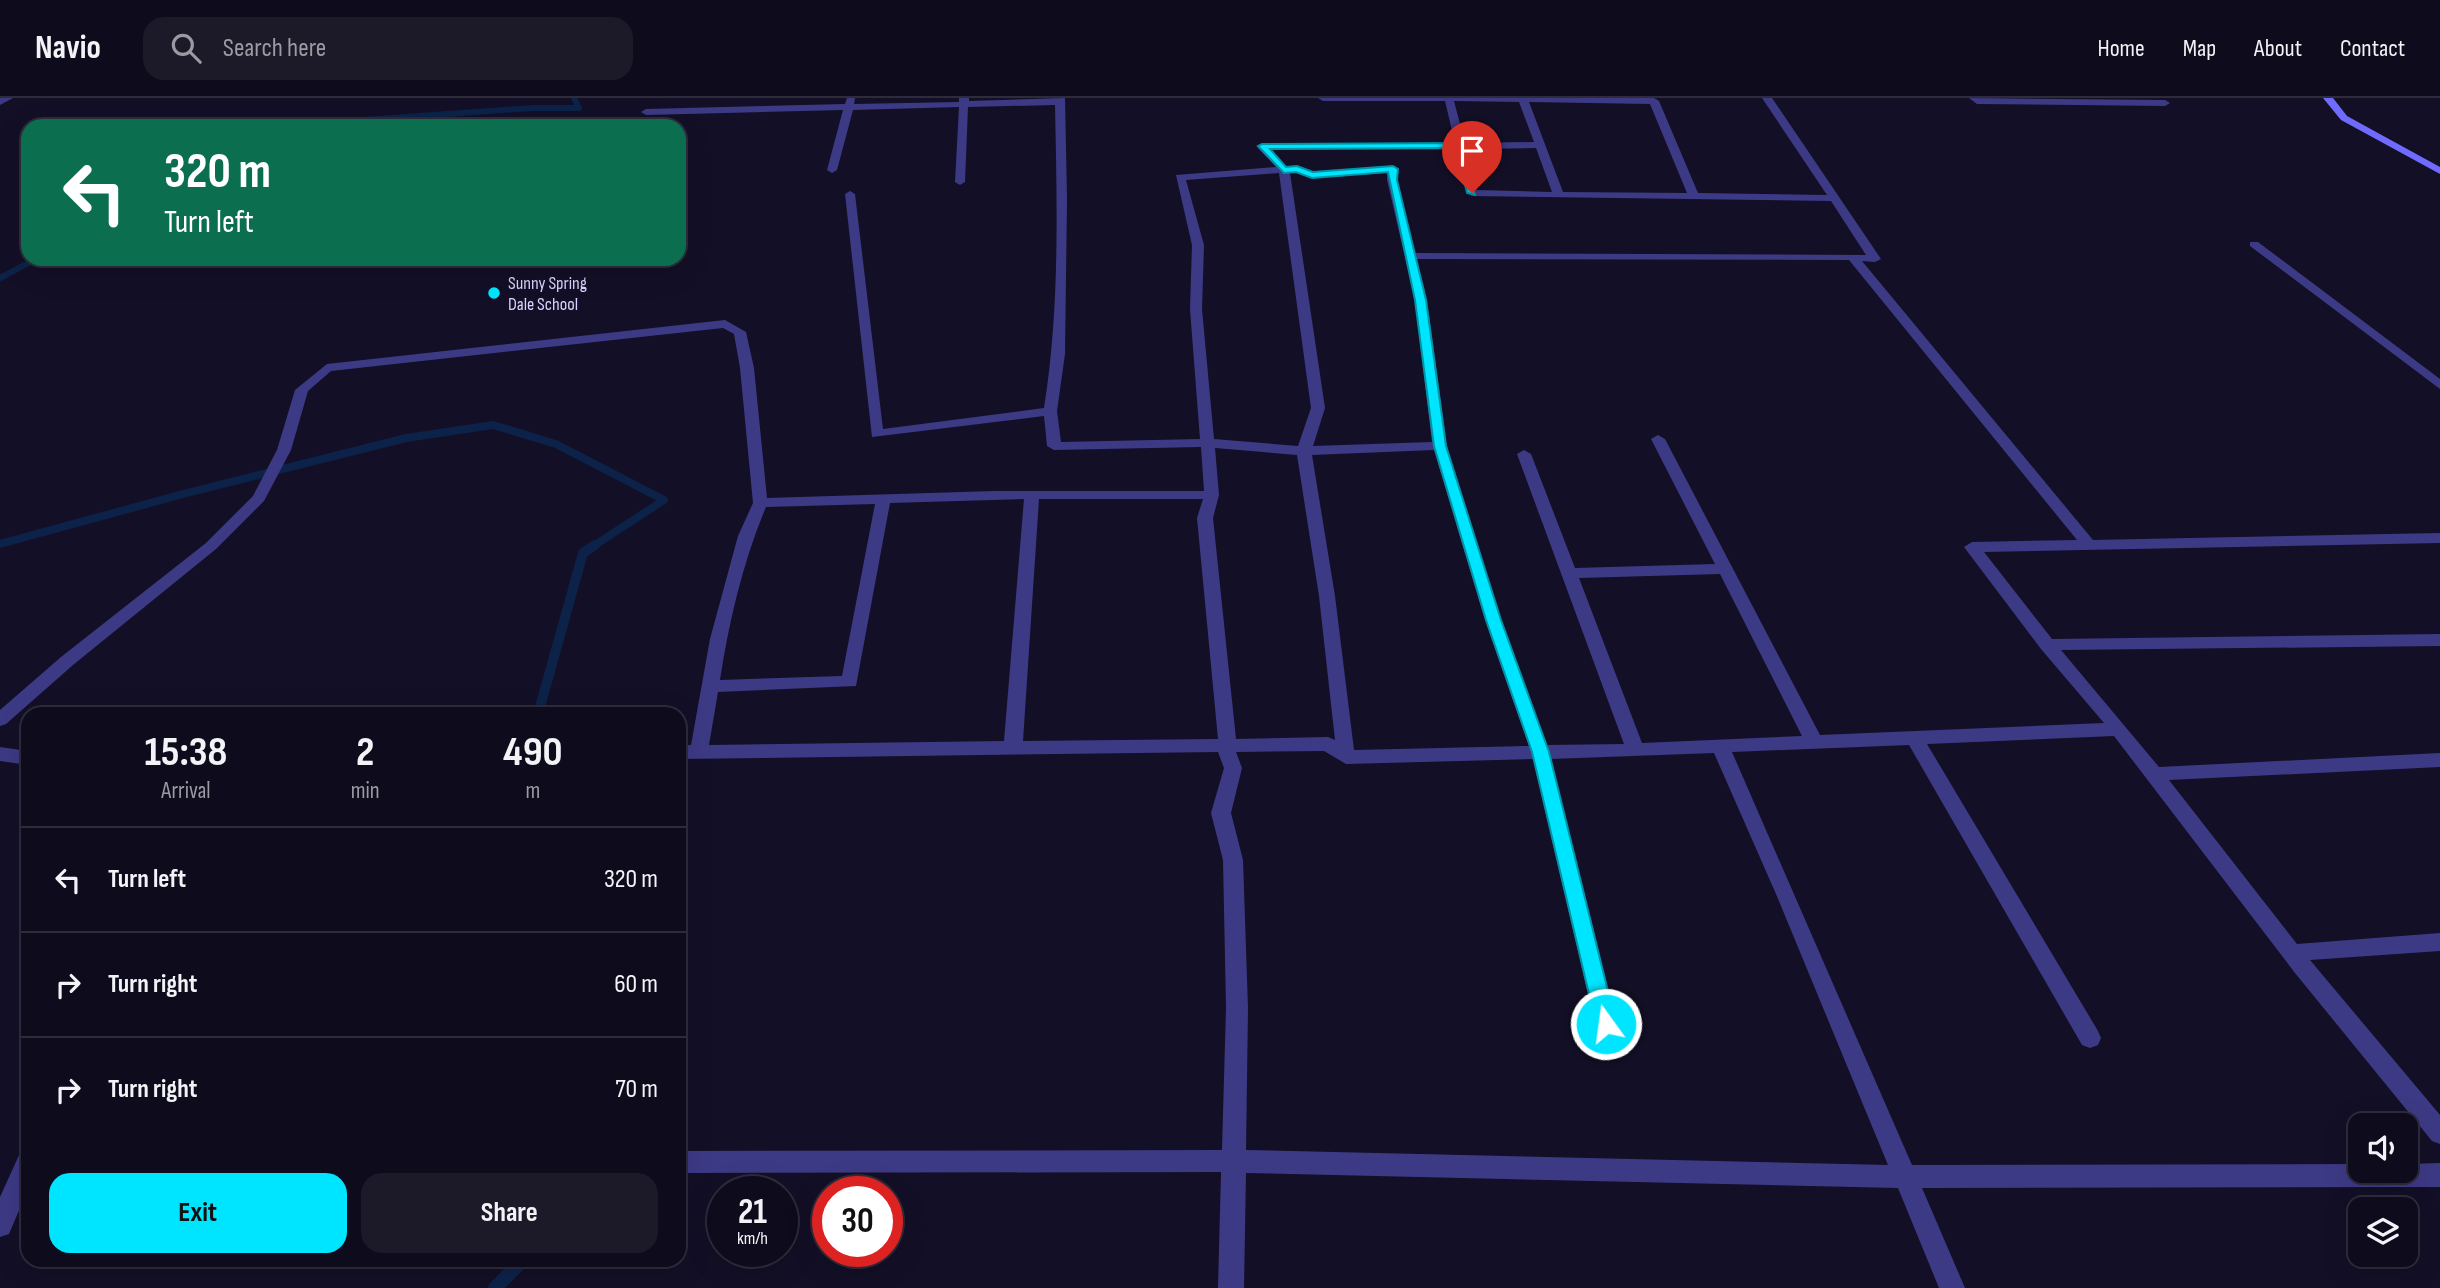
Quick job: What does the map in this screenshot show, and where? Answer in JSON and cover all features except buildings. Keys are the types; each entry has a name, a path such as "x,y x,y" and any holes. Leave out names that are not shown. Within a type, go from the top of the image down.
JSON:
{"street":[{"path":"0,102 8,98"},
{"path":"832,170 851,98"},
{"path":"1323,98 1654,101 1694,196"},
{"path":"1449,98 1472,193 1834,198"},
{"path":"1410,256 1875,259 1767,98"},
{"path":"1974,98 1977,101 2098,100 2165,103"},
{"path":"2328,98 2344,118 2440,171"},
{"path":"1523,99 1559,195"},
{"path":"646,112 848,109 1060,100 1059,354 1050,411 1054,446 1208,443 1304,451 1440,446"},
{"path":"960,182 964,102"},
{"path":"1346,757 1327,596 1304,451 1318,408 1284,170 1262,146 1540,145"},
{"path":"1231,1288 1237,1008 1233,860 1221,813 1233,768 1225,745 1228,737 1216,644 1205,519 1212,495 1196,309 1198,245 1180,177 1297,169 1312,175 1393,169 1392,180 1421,300 1440,446 1493,620 1540,752 1606,1024"},
{"path":"849,194 877,434 1050,411"},
{"path":"2255,244 2440,385"},
{"path":"1852,257 2089,545"},
{"path":"0,720 67,661 211,546 259,498 284,450 302,390 327,368 725,324 740,332 747,368 760,503 746,536 709,686 699,751"},
{"path":"1658,439 1814,742"},
{"path":"1524,454 1636,750"},
{"path":"760,503 1032,495 1212,495"},
{"path":"1013,747 1032,495"},
{"path":"709,686 850,682 883,500"},
{"path":"2440,538 1972,547 2047,645 2119,729 2292,953 2440,1133"},
{"path":"1569,573 1726,569"},
{"path":"2047,645 2440,640"},
{"path":"686,752 1328,744 1346,757 1636,750 2119,729"},
{"path":"1913,736 2090,1038"},
{"path":"1720,746 1786,894 1952,1288"},
{"path":"0,754 21,757"},
{"path":"2154,774 2440,760"},
{"path":"2292,953 2440,942"},
{"path":"686,1162 1233,1161 1905,1177 2440,1175"},
{"path":"0,1225 21,1177"}],"waterway":[{"path":"377,119 532,108 579,108 574,98"},
{"path":"0,278 23,266"},
{"path":"0,544 183,494 406,438 493,425 556,444 664,500 592,547"},
{"path":"540,707 583,553 592,547"},
{"path":"495,1288 516,1267"}],"place":[{"name":"Sunny Spring Dale School","path":"494,293"}],"route":[{"path":"1472,193 1460,145 1262,146 1284,170 1297,169 1312,175 1354,174 1393,169 1392,180 1421,300 1440,446 1493,620 1540,752 1606,1024"}]}
